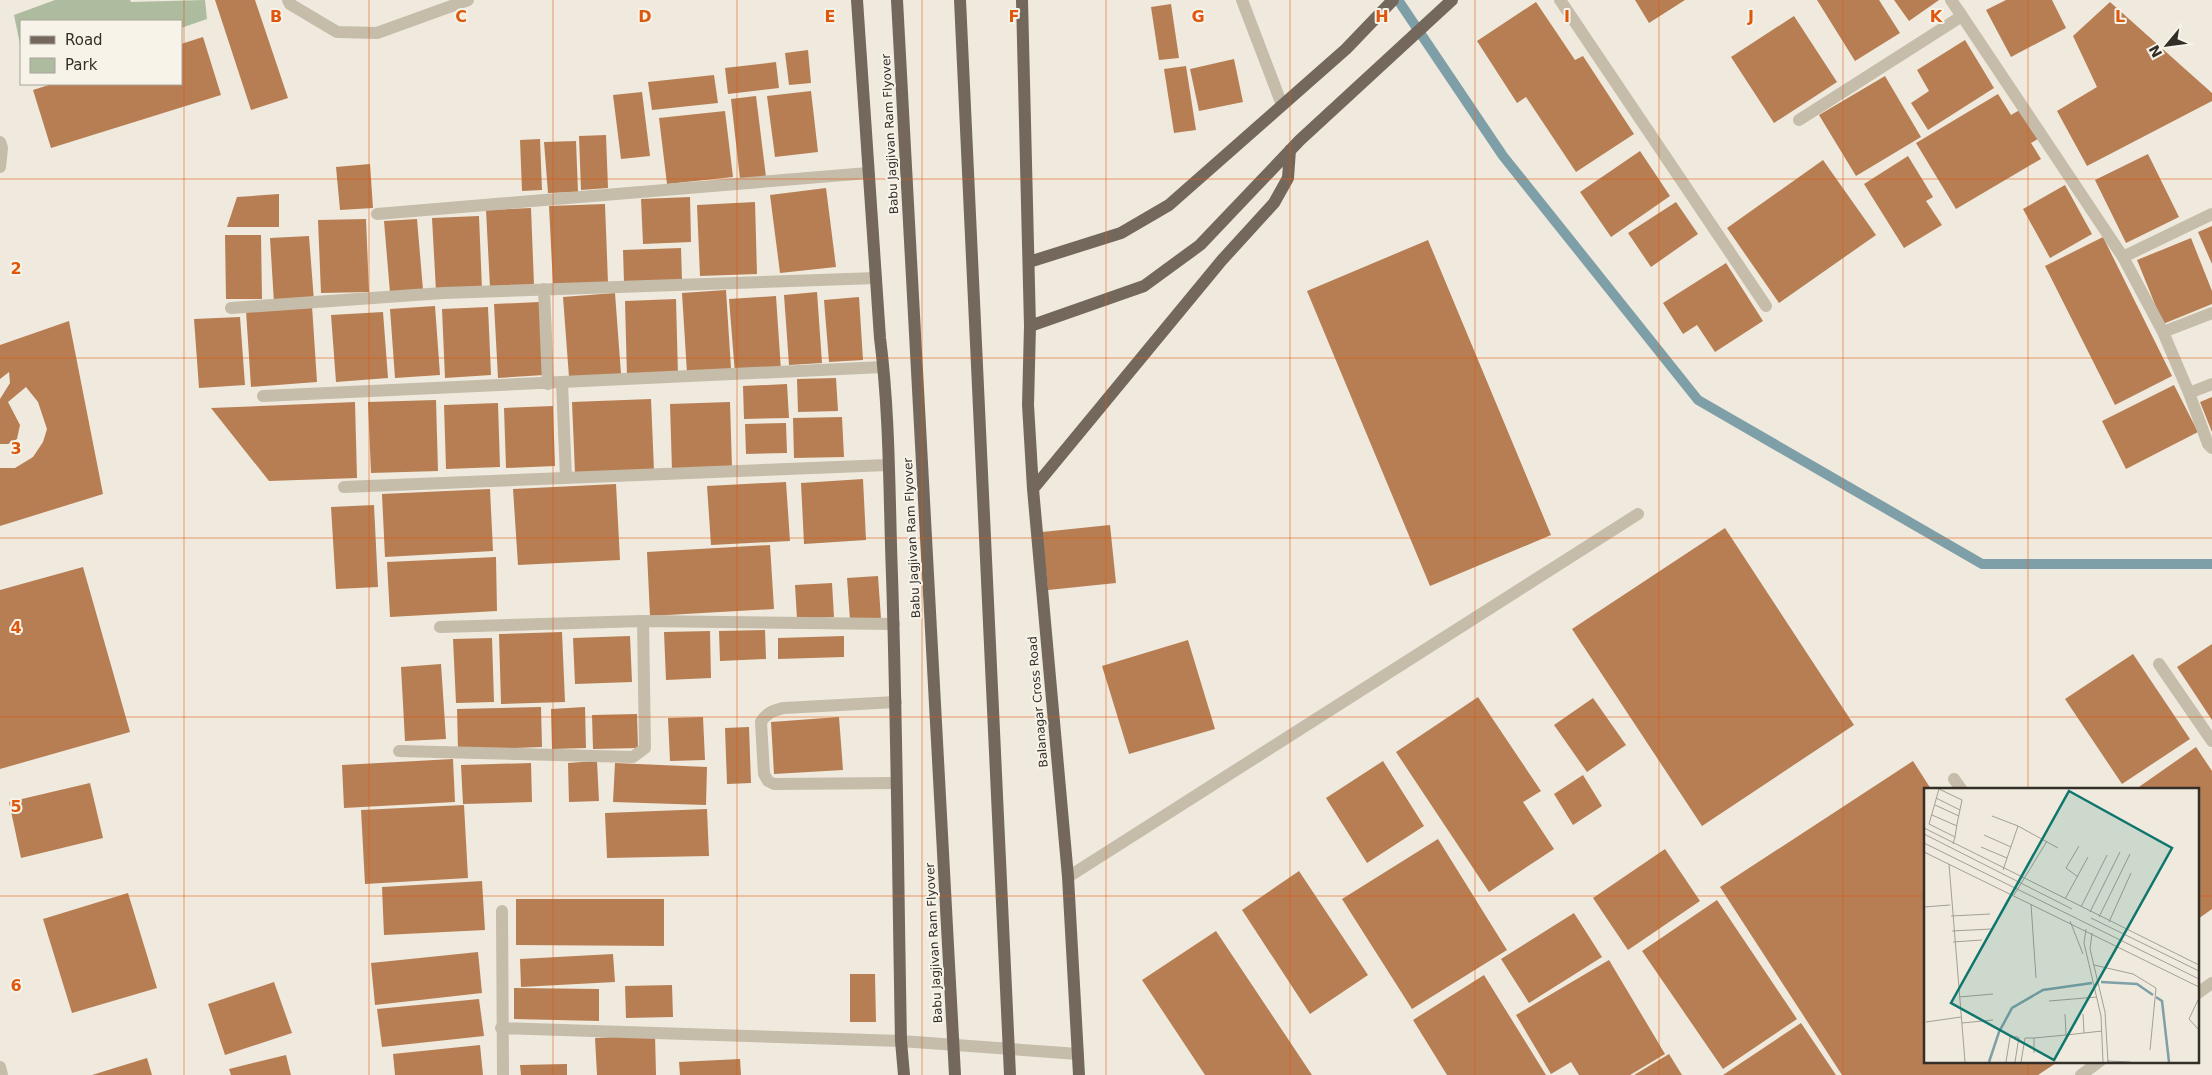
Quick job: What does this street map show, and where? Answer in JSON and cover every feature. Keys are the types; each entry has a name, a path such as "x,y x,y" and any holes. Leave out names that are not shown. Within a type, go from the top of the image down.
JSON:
{"main road":[{"path":"857,0 880,338 884,368 894,624 901,1041 904,1075"},
{"name":"Babu Jagjivan Ram Flyover","path":"897,0 955,1075"},
{"path":"960,0 1010,1075"},
{"name":"Balanagar Cross Road","path":"1022,0 1030,326 1028,405 1068,877 1079,1075"},
{"path":"1029,262 1121,233 1169,205 1346,48 1393,0"},
{"path":"1030,326 1144,286 1200,245 1300,140 1452,0"},
{"path":"1034,489 1203,283 1274,204 1288,178 1290,150"}],"street":[{"path":"288,0 290,4 337,32 377,33 468,0"},
{"path":"1242,0 1282,105"},
{"path":"1560,0 1766,306"},
{"path":"1951,0 2124,257 2163,332 2208,444 2212,448"},
{"path":"1799,120 1962,16"},
{"path":"0,142 2,148 0,167"},
{"path":"377,214 868,173"},
{"path":"2124,257 2212,214"},
{"path":"231,308 443,293 876,278"},
{"path":"544,290 548,384"},
{"path":"2163,332 2212,313"},
{"path":"263,396 884,368"},
{"path":"562,384 566,478"},
{"path":"2189,393 2212,384"},
{"path":"344,487 888,465"},
{"path":"1068,877 1638,514"},
{"path":"440,627 643,621 894,624"},
{"path":"399,751 633,757 646,748 643,621"},
{"path":"2159,664 2212,741"},
{"path":"896,702 784,708 764,716 761,722 764,774 768,781 774,784 896,783"},
{"path":"502,911 501,1028 503,1075"},
{"path":"2200,991 2212,983"},
{"path":"501,1028 901,1041 1078,1054"},
{"path":"2081,1075 2099,1062"},
{"path":"0,1067 2,1075"}],"green space":[{"path":"55,0 130,0 131,2 205,0 207,19 182,28 182,20 20,20 20,44 14,15"}],"building":[{"path":"215,0 255,0 288,98 251,110"},
{"path":"1635,0 1685,0 1649,23"},
{"path":"1817,0 1879,0 1900,33 1855,61"},
{"path":"1894,0 1939,0 1909,21"},
{"path":"2006,0 2052,0 2066,28 2011,57 1986,10"},
{"path":"1536,2 1575,60 1583,56 1634,134 1576,172 1526,97 1517,103 1477,41"},
{"path":"2110,2 2212,93 2212,101 2087,166 2057,111 2097,87 2073,36"},
{"path":"1171,4 1179,58 1159,60 1151,7"},
{"path":"1794,16 1837,82 1774,123 1731,57"},
{"path":"203,37 221,95 51,148 33,90 49,85 182,85 182,44"},
{"path":"1965,40 1994,88 1928,130 1911,103 1929,91 1917,70"},
{"path":"808,50 811,83 789,85 785,53"},
{"path":"1234,59 1243,102 1199,111 1190,69"},
{"path":"776,62 779,88 728,94 725,68"},
{"path":"1186,66 1196,130 1174,133 1164,69"},
{"path":"714,75 718,103 652,110 648,82"},
{"path":"1885,76 1921,137 1856,176 1819,115"},
{"path":"811,91 818,152 775,157 767,96"},
{"path":"642,92 650,156 621,159 613,95"},
{"path":"1998,94 2011,115 2023,108 2041,137 2031,143 2041,159 1956,209 1916,143"},
{"path":"756,96 766,177 740,179 731,99"},
{"path":"725,111 733,177 667,184 659,118"},
{"path":"606,135 608,188 581,190 579,136"},
{"path":"540,139 542,190 522,191 520,140"},
{"path":"576,141 578,192 548,193 544,142"},
{"path":"1640,151 1670,196 1611,237 1580,192"},
{"path":"2148,154 2179,217 2126,243 2095,180"},
{"path":"1908,156 1933,197 1926,201 1942,225 1904,248 1864,184"},
{"path":"1823,160 1876,235 1779,303 1727,228"},
{"path":"370,164 373,208 340,210 336,167"},
{"path":"2065,185 2092,234 2050,258 2023,209"},
{"path":"826,188 836,267 780,273 770,195"},
{"path":"279,194 279,227 227,227 237,197"},
{"path":"690,197 691,242 643,244 641,199"},
{"path":"755,202 757,274 700,276 697,205"},
{"path":"1676,202 1698,234 1651,267 1628,233"},
{"path":"605,204 608,283 553,285 549,206"},
{"path":"531,208 534,285 490,287 486,210"},
{"path":"479,216 482,289 436,291 432,218"},
{"path":"366,219 369,292 321,293 318,220"},
{"path":"417,219 423,290 390,293 384,221"},
{"path":"2212,226 2212,264 2198,232"},
{"path":"225,235 261,235 262,299 226,299"},
{"path":"309,236 314,301 274,303 270,238"},
{"path":"2103,237 2172,376 2115,405 2045,266"},
{"path":"2191,238 2212,291 2212,304 2163,324 2137,260"},
{"path":"1428,240 1551,535 1430,586 1307,291"},
{"path":"681,248 682,280 624,282 623,250"},
{"path":"1726,263 1763,321 1715,352 1697,325 1683,334 1663,303"},
{"path":"726,290 731,369 687,373 682,293"},
{"path":"817,292 822,363 789,365 784,295"},
{"path":"615,293 621,374 569,377 563,297"},
{"path":"776,296 781,371 735,374 729,299"},
{"path":"859,297 863,360 829,362 824,300"},
{"path":"676,299 678,376 627,378 625,301"},
{"path":"539,302 544,375 498,378 494,304"},
{"path":"312,306 317,382 251,387 246,311"},
{"path":"435,306 440,375 395,378 390,309"},
{"path":"488,307 491,375 445,378 442,309"},
{"path":"383,312 388,378 336,382 331,315"},
{"path":"240,317 245,385 199,388 194,319"},
{"path":"69,321 103,494 0,526 0,468 15,468 33,457 43,442 47,429 38,402 26,387 8,402 20,425 17,439 8,444 0,444 0,399 10,383 9,372 0,379 0,345"},
{"path":"836,378 838,411 798,412 797,379"},
{"path":"787,384 789,418 744,419 743,386"},
{"path":"2174,385 2198,432 2126,469 2102,421"},
{"path":"2212,397 2212,432 2200,402"},
{"path":"651,399 654,471 575,473 572,402"},
{"path":"436,400 438,471 371,473 368,402"},
{"path":"355,402 357,478 269,481 211,408"},
{"path":"730,402 732,468 672,471 670,404"},
{"path":"498,403 500,467 446,469 444,405"},
{"path":"553,406 555,466 506,468 504,408"},
{"path":"842,417 844,457 794,458 793,418"},
{"path":"786,423 787,453 746,454 745,424"},
{"path":"863,479 866,540 804,544 801,483"},
{"path":"786,482 790,541 711,545 707,486"},
{"path":"616,484 620,560 518,565 513,489"},
{"path":"490,489 493,551 385,557 382,494"},
{"path":"374,505 378,587 336,589 331,507"},
{"path":"1110,525 1116,583 1048,590 1042,532"},
{"path":"1725,528 1854,725 1702,826 1572,629"},
{"path":"770,545 774,609 650,616 647,552"},
{"path":"496,557 497,611 390,617 387,562"},
{"path":"83,567 130,732 0,769 0,590"},
{"path":"878,576 881,619 850,620 847,578"},
{"path":"832,583 834,617 797,619 795,585"},
{"path":"765,630 766,659 720,661 719,631"},
{"path":"710,631 711,678 666,680 664,632"},
{"path":"562,632 565,702 501,704 499,634"},
{"path":"630,636 632,682 575,684 573,638"},
{"path":"844,636 844,657 778,659 778,638"},
{"path":"492,638 494,702 456,703 453,639"},
{"path":"1188,640 1215,729 1129,754 1102,666"},
{"path":"2212,644 2212,720 2177,667"},
{"path":"2133,654 2190,739 2122,784 2065,699"},
{"path":"441,664 446,739 405,741 401,667"},
{"path":"1478,697 1541,791 1523,802 1554,849 1489,892 1396,752"},
{"path":"1593,698 1626,745 1587,772 1554,725"},
{"path":"541,707 542,747 458,750 457,709"},
{"path":"585,707 586,748 552,749 551,709"},
{"path":"637,714 638,748 593,749 592,715"},
{"path":"703,717 705,760 670,761 668,718"},
{"path":"839,717 843,770 774,774 771,722"},
{"path":"749,727 751,783 727,784 725,728"},
{"path":"2196,747 2212,771 2212,909 2200,918 2200,788 2137,788"},
{"path":"453,759 455,802 344,808 342,765"},
{"path":"597,761 599,801 569,802 568,763"},
{"path":"1383,761 1424,826 1367,863 1326,798"},
{"path":"1913,761 1930,788 1924,788 1924,1062 2058,1062 2038,1075 1842,1075 1720,887"},
{"path":"531,763 532,802 463,804 461,765"},
{"path":"615,763 707,767 706,805 613,802"},
{"path":"1583,775 1602,806 1573,825 1554,794"},
{"path":"90,783 103,838 21,858 9,802"},
{"path":"464,805 468,878 365,884 361,810"},
{"path":"707,809 709,856 607,858 605,813"},
{"path":"1438,839 1507,950 1412,1009 1342,899"},
{"path":"1665,849 1700,901 1628,950 1593,898"},
{"path":"1299,871 1368,975 1310,1014 1242,910"},
{"path":"482,881 485,930 384,935 382,887"},
{"path":"128,893 157,988 72,1013 43,919"},
{"path":"516,899 664,899 664,946 516,945"},
{"path":"1717,900 1797,1019 1723,1069 1642,951"},
{"path":"1574,913 1602,957 1529,1003 1501,959"},
{"path":"1216,931 1312,1075 1205,1075 1142,980"},
{"path":"478,952 482,993 375,1005 371,963"},
{"path":"613,954 615,982 521,987 520,959"},
{"path":"1609,960 1665,1054 1630,1075 1579,1075 1571,1062 1551,1074 1516,1015"},
{"path":"850,974 875,974 876,1022 850,1022"},
{"path":"1484,975 1546,1075 1447,1075 1413,1020"},
{"path":"274,982 292,1033 225,1055 208,1004"},
{"path":"672,985 673,1017 626,1018 625,986"},
{"path":"514,988 599,989 599,1021 514,1019"},
{"path":"479,999 484,1036 382,1047 377,1009"},
{"path":"1801,1023 1836,1075 1723,1075"},
{"path":"655,1035 656,1075 597,1075 595,1038"},
{"path":"480,1045 483,1075 395,1075 393,1054"},
{"path":"1669,1054 1682,1075 1634,1075"},
{"path":"286,1055 291,1075 231,1075 229,1069"},
{"path":"147,1058 152,1075 92,1075"},
{"path":"740,1059 741,1075 680,1075 679,1062"},
{"path":"567,1064 567,1075 521,1075 520,1065"}],"waterway":[{"path":"1398,0 1503,156 1698,400 1982,564 2212,564"}]}
